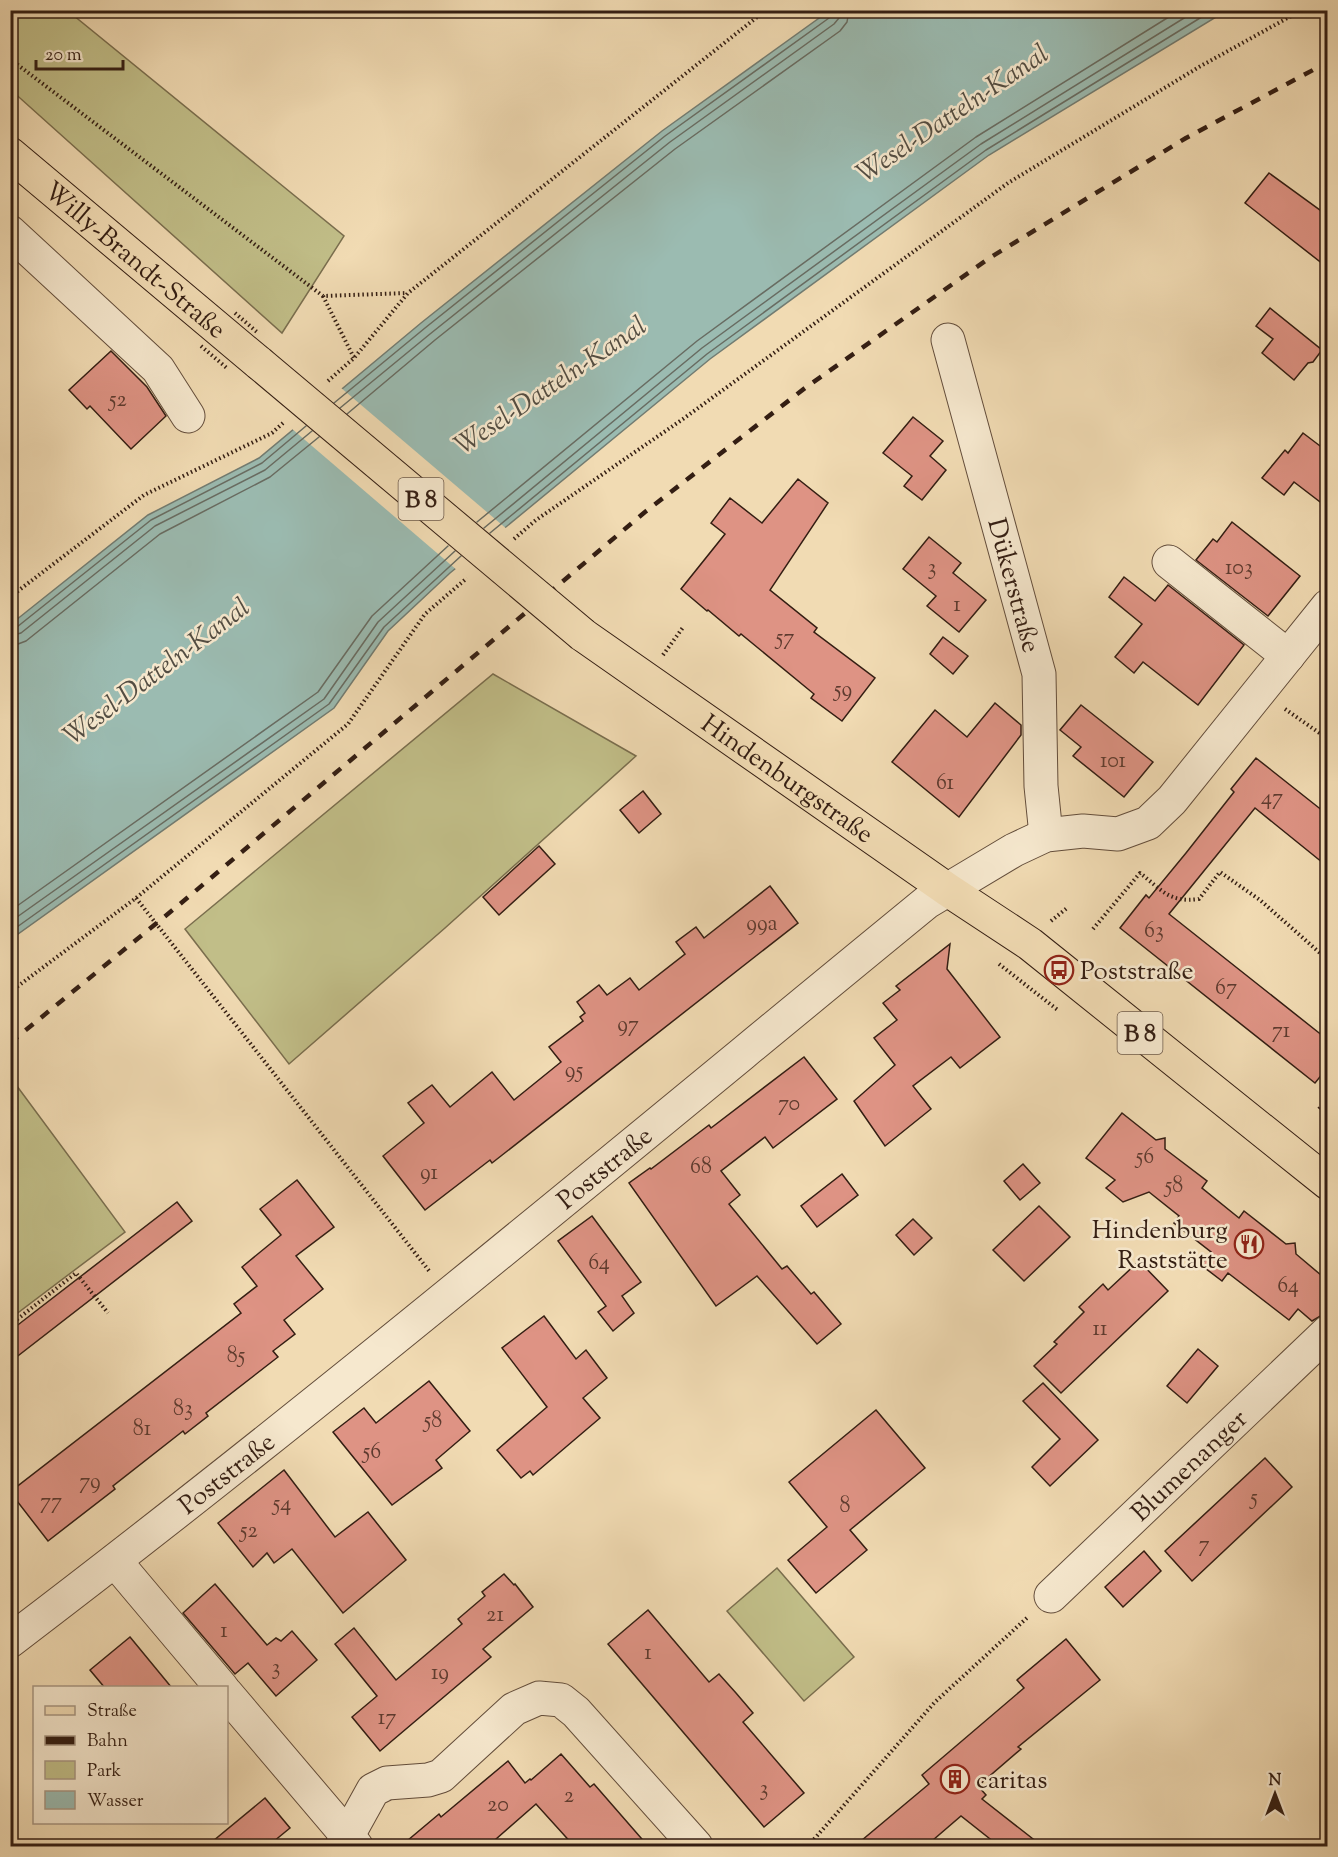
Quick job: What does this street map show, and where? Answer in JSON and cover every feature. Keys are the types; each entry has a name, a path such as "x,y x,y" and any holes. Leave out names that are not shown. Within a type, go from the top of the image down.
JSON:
{"main road":[{"name":"Willy-Brandt-Straße","path":"10,154 259,363"},
{"name":"Hindenburgstraße","path":"259,363 583,635 948,890 1030,944 1328,1183"}],"street":[{"path":"10,232 158,369 188,416"},
{"name":"Dükerstraße","path":"948,340 1040,674 1041,786 1046,835"},
{"path":"1169,562 1288,656"},
{"name":"Poststraße","path":"10,1641 115,1561 449,1294 927,902 1014,850 1046,835 1083,831 1118,834 1148,823 1172,800 1328,606"},
{"name":"Blumenanger","path":"1051,1596 1328,1332"},
{"path":"115,1561 220,1686"},
{"path":"228,1695 349,1844 373,1790 387,1783 428,1780 441,1776 514,1709 539,1698 561,1700 576,1713 696,1846"}],"path":[{"path":"321,388 354,358 408,293 766,10"},
{"path":"511,542 536,520 683,419 1008,183 1199,68 1302,10"},
{"path":"10,59 323,296 354,358"},
{"path":"323,296 408,293"},
{"path":"10,597 144,495 272,433 288,418"},
{"path":"10,992 136,898 348,724 425,614 468,578"},
{"path":"658,662 684,626"},
{"path":"1259,691 1328,739"},
{"path":"1093,929 1140,873 1168,897 1188,900 1199,899 1220,872 1260,900 1328,960"},
{"path":"136,898 449,1294"},
{"path":"1319,1109 1328,1098"},
{"path":"10,1325 76,1273 108,1313"},
{"path":"808,1846 935,1702 1051,1596"}],"green space":[{"path":"11,10 68,11 344,236 282,333 11,90"},
{"path":"493,674 636,756 445,928 289,1064 185,929"},
{"path":"11,1078 125,1232 11,1318"},
{"path":"777,1568 854,1657 804,1701 727,1611"}],"water":[{"name":"Wesel-Datteln-Kanal","path":"829,11 1226,11 989,155 710,359 450,573 388,631 334,708 11,939 11,624 148,515 259,458 421,323 662,131"}],"pier":[{"path":"340,387 508,530 458,571 291,428"}],"building":[{"path":"1269,173 1328,216 1328,268 1245,203"},
{"path":"1270,308 1322,350 1294,380 1262,353 1273,339 1256,326"},
{"path":"111,351 147,387 166,416 131,449 90,406 87,409 69,390"},
{"path":"913,417 943,441 930,456 946,470 922,500 904,486 912,476 883,453"},
{"path":"1303,433 1328,452 1328,508 1294,482 1284,495 1262,478 1285,450 1288,453"},
{"path":"798,479 828,503 770,590 817,628 814,632 875,678 842,721 811,698 814,694 741,634 739,636 681,589 725,534 711,523 730,498 762,523"},
{"path":"1232,522 1300,576 1268,616 1196,560 1213,539 1217,542"},
{"path":"929,537 961,563 953,573 986,600 959,632 927,606 936,596 903,569"},
{"path":"1124,577 1155,601 1168,585 1244,645 1198,705 1143,662 1134,673 1115,657 1142,624 1109,597"},
{"path":"943,637 968,656 953,674 930,654"},
{"path":"995,703 1021,725 1021,735 959,817 892,762 935,710 967,737"},
{"path":"1081,705 1153,762 1124,797 1073,756 1081,747 1060,730"},
{"path":"1256,758 1328,815 1328,867 1255,808 1169,914 1328,1040 1328,1067 1315,1083 1120,928 1146,895 1149,898 1186,853 1234,792 1231,789"},
{"path":"643,791 661,814 639,833 620,810"},
{"path":"539,846 555,864 499,915 483,897"},
{"path":"770,886 798,923 492,1163 490,1160 425,1210 383,1156 424,1123 408,1103 432,1085 450,1107 492,1072 514,1100 561,1062 549,1047 583,1021 580,1017 585,1013 577,1002 599,985 607,995 630,978 639,990 685,954 676,942 696,927 704,938"},
{"path":"950,944 947,969 1000,1037 960,1068 951,1057 913,1086 931,1109 885,1146 854,1101 895,1065 874,1038 897,1020 883,1003 900,990 896,986"},
{"path":"804,1057 837,1099 773,1148 765,1137 721,1171 740,1195 729,1204 782,1269 787,1266 811,1294 814,1292 841,1324 817,1344 757,1276 716,1306 629,1183 709,1125 711,1128"},
{"path":"1122,1113 1156,1140 1165,1138 1165,1149 1207,1181 1202,1188 1239,1218 1244,1211 1286,1244 1295,1243 1296,1254 1328,1281 1328,1310 1312,1321 1298,1309 1289,1320 1228,1273 1222,1281 1201,1265 1211,1252 1174,1223 1179,1216 1149,1192 1123,1202 1106,1188 1115,1180 1086,1158"},
{"path":"1023,1164 1040,1183 1020,1200 1004,1181"},
{"path":"842,1174 858,1195 817,1227 801,1206"},
{"path":"297,1180 334,1227 296,1256 323,1289 284,1320 295,1334 273,1351 278,1357 206,1413 208,1416 185,1434 183,1431 113,1486 115,1489 48,1541 10,1492 241,1313 234,1304 257,1286 242,1267 281,1235 260,1209"},
{"path":"177,1202 192,1221 10,1362 10,1331"},
{"path":"1039,1206 1070,1237 1024,1281 993,1250"},
{"path":"592,1216 641,1282 622,1296 634,1313 613,1331 598,1312 606,1306 558,1241"},
{"path":"913,1219 932,1238 914,1255 896,1235"},
{"path":"1139,1261 1168,1291 1061,1393 1034,1366 1057,1344 1054,1342 1084,1312 1079,1307 1103,1284 1108,1290"},
{"path":"544,1316 576,1359 586,1350 607,1378 583,1398 600,1418 533,1475 530,1471 521,1478 497,1450 547,1407 502,1348"},
{"path":"1198,1349 1218,1366 1187,1403 1167,1386"},
{"path":"429,1381 470,1431 436,1460 442,1468 392,1505 333,1432 364,1408 376,1423"},
{"path":"1043,1383 1098,1440 1050,1486 1032,1467 1060,1439 1023,1401"},
{"path":"876,1410 925,1468 850,1530 867,1550 816,1593 788,1560 827,1527 789,1482"},
{"path":"1265,1458 1292,1487 1192,1581 1165,1551"},
{"path":"284,1470 335,1537 368,1512 406,1560 343,1613 292,1549 274,1563 267,1553 253,1567 218,1523"},
{"path":"1144,1551 1161,1571 1123,1607 1105,1587"},
{"path":"504,1574 533,1607 483,1649 491,1657 380,1751 352,1717 377,1696 335,1644 354,1628 396,1680 462,1624 458,1619 485,1596 482,1592"},
{"path":"215,1584 267,1645 276,1638 281,1641 292,1631 317,1660 276,1696 248,1663 235,1674 183,1613"},
{"path":"648,1610 709,1682 719,1674 736,1693 753,1713 743,1722 804,1793 764,1827 608,1644"},
{"path":"130,1637 170,1686 103,1686 90,1670"},
{"name":"caritas","path":"1066,1639 1100,1680 1018,1747 1021,1749 978,1786 986,1795 982,1799 1042,1846 999,1846 961,1816 926,1846 855,1846 929,1784 922,1775 1024,1688 1017,1680"},
{"path":"561,1754 590,1787 594,1784 648,1846 574,1846 536,1804 488,1846 401,1846 439,1814 441,1817 508,1761 525,1783"},
{"path":"265,1798 290,1828 268,1846 207,1846"}],"railway":[{"path":"10,1043 180,904 645,512 805,388 991,257 1186,138 1328,62"}],"place":[{"name":"Poststraße","path":"1059,970"},
{"name":"Hindenburg Raststätte","path":"1249,1244"},
{"name":"caritas","path":"955,1779"}]}
